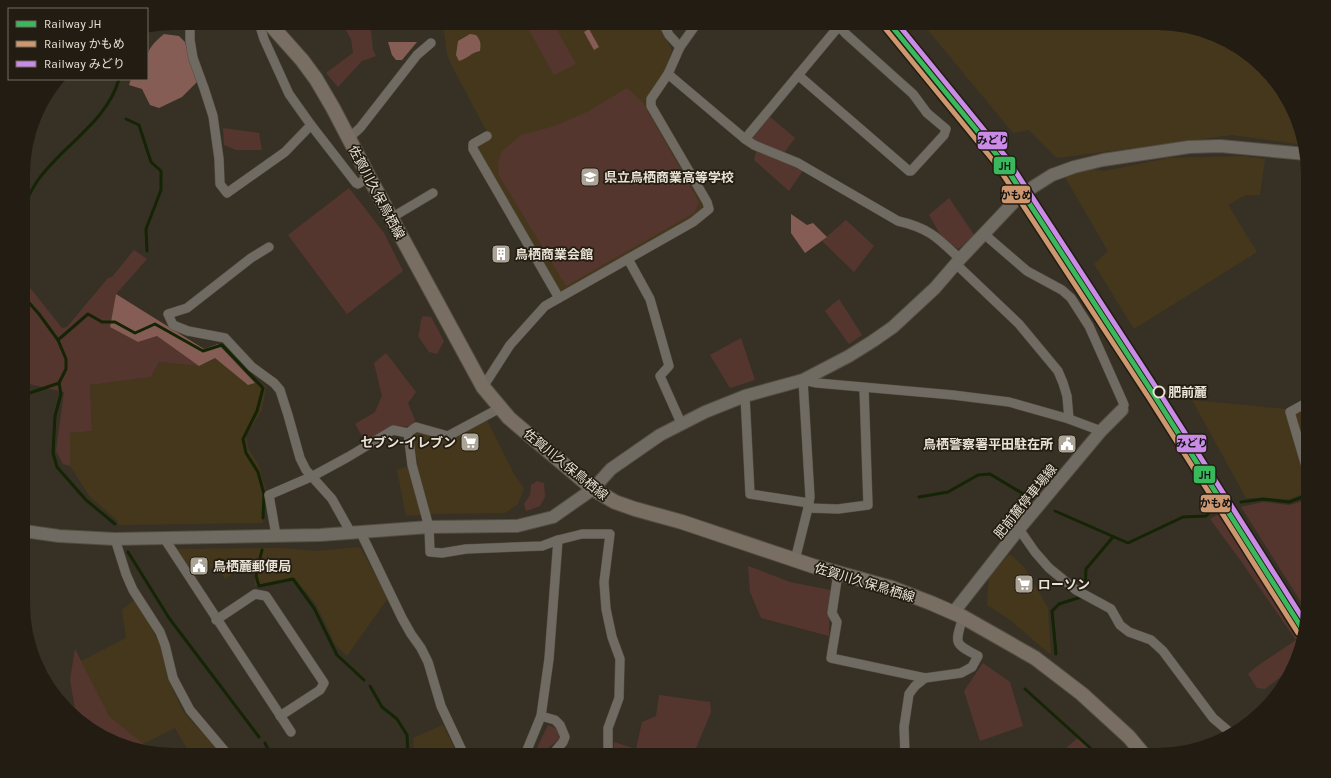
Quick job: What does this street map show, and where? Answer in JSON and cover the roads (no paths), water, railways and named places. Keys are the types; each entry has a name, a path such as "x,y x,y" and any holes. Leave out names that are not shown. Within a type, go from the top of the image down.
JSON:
{"main road":[{"name":"佐賀川久保鳥栖線","path":"275,30 292,48 316,79 333,108 483,387 509,418 594,489 615,502 682,522 795,560 892,588 958,615 1035,658 1082,694 1129,737 1138,748"}],"street":[{"path":"190,30 193,58 213,116 219,159 220,184 227,193 285,152 311,125"},
{"path":"261,30 289,94 311,125 356,183 358,184 369,177"},
{"path":"666,30 680,47"},
{"path":"483,387 510,345 545,306 693,222 709,209 707,202 652,106 651,100 668,74 680,47 692,30"},
{"path":"745,139 833,30"},
{"path":"798,75 909,171 911,170 944,135 946,129 927,112 913,94 842,30"},
{"path":"349,138 360,128 417,55 431,44"},
{"path":"668,74 754,145 798,163 898,221 915,224 935,235 1019,324 1058,371 1063,383 1069,418"},
{"path":"487,136 473,144 473,149 559,298"},
{"path":"30,532 59,536 115,539 356,533 428,527 517,526 553,517 594,489 611,469 660,435 681,423 745,396 803,380 849,356 873,341 893,327 935,288 958,261 1016,200 1052,175 1074,167 1103,160 1189,147 1220,146 1300,153"},
{"path":"391,218 433,193"},
{"path":"984,234 1027,271 1062,290 1071,298 1089,326 1124,404 1122,410"},
{"path":"269,247 251,258 216,287 187,308 168,314 173,325 188,331 226,338 252,367 274,383 280,390 300,458 306,470 313,476 332,499 356,533 411,634 421,648 428,662 441,706 461,748"},
{"path":"628,259 650,299 669,366 660,376 681,423"},
{"path":"803,380 817,383 953,395 1009,402 1069,418 1101,431"},
{"path":"795,560 810,497 803,380"},
{"path":"745,396 750,494 838,509 868,505 864,388"},
{"path":"1301,406 1290,412 1301,449"},
{"path":"276,535 269,496 313,476 393,430 408,433 416,428 448,436 500,408"},
{"name":"肥前麓停車場線","path":"958,615 1019,529 1101,431 1122,410"},
{"path":"408,433 412,465 428,527 430,552 442,553 466,549 542,546 582,534 610,534 604,582 606,609 612,637 620,659 619,698 608,728 608,748"},
{"path":"1019,529 1035,552 1049,568 1081,593 1111,609 1120,625 1129,632 1151,640 1159,648 1213,718 1227,730"},
{"path":"164,538 216,620 291,732"},
{"path":"115,539 126,574 133,590 160,632 165,645 173,678 190,710 222,748"},
{"path":"528,748 541,716 549,659 558,540"},
{"path":"838,573 832,613 837,622 831,658 925,678 961,673 972,667 978,656 960,647 957,638 958,615"},
{"path":"216,620 255,594 266,596 324,683 320,690 280,716"},
{"path":"905,748 904,728 909,694 915,686 925,678"},
{"path":"541,716 555,720 560,725 565,737 558,748"}],"waterway":[{"path":"30,194 48,167 95,121 105,108 119,80"},
{"path":"126,119 139,125 151,162 161,171 161,190 146,229 147,251"},
{"path":"30,304 58,340 66,359 66,369 59,383 61,394 55,416 53,453 57,467 86,500 115,524"},
{"path":"58,340 88,314 102,322 115,322 135,333 155,324 203,351 222,345 263,388 257,411 243,439 246,453 258,472 264,494 263,518"},
{"path":"30,393 59,383"},
{"path":"919,497 948,492 978,475 990,474 1032,499"},
{"path":"1241,502 1263,499 1289,502 1301,498"},
{"path":"1055,511 1128,543 1183,517 1206,516 1213,509"},
{"path":"1085,588 1086,569 1113,537"},
{"path":"262,550 256,576 259,586 293,579 314,608 337,655 364,680"},
{"path":"128,552 169,618 259,737"},
{"path":"1056,654 1052,611 1059,604 1081,597"},
{"path":"370,686 382,707 397,719 407,735 408,748"},
{"path":"1025,689 1090,748"},
{"path":"265,743 268,748"}],"rail line":[{"name":"かもめ","path":"886,30 996,164 1149,398 1298,633"},
{"name":"JH","path":"895,30 1001,160 1154,395 1300,625"},
{"name":"みどり","path":"903,30 1006,157 1159,392 1301,615"}],"place":[{"name":"県立鳥栖商業高等学校","path":"590,177"},
{"name":"鳥栖商業会館","path":"501,254"},
{"name":"肥前麓","path":"1159,392"},
{"name":"セブン-イレブン","path":"470,442"},
{"name":"鳥栖警察署平田駐在所","path":"1067,444"},
{"name":"鳥栖麓郵便局","path":"199,566"},
{"name":"ローソン","path":"1024,584"}]}
